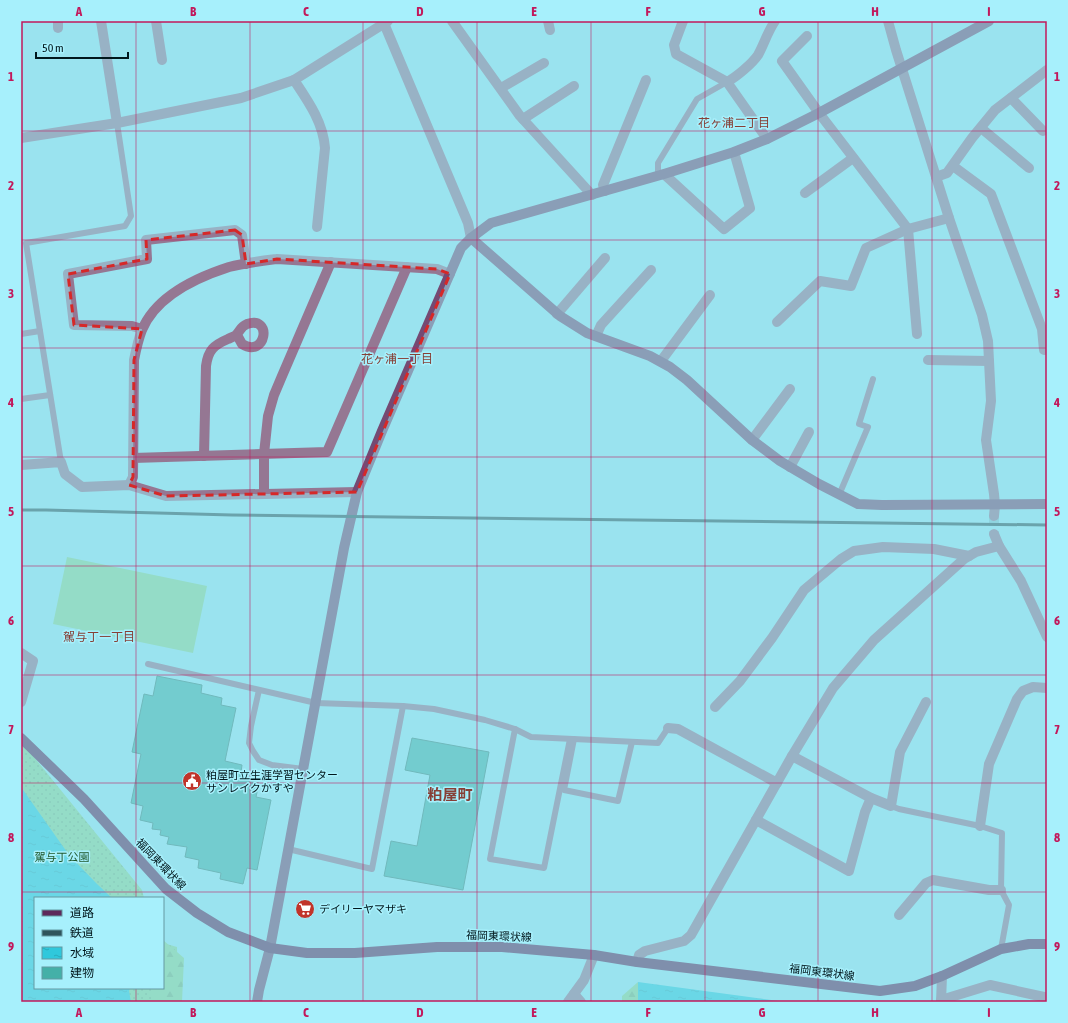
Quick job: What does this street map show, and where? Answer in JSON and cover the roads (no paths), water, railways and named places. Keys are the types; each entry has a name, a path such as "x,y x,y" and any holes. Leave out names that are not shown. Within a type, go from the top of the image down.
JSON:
{"main road":[{"name":"福岡東環状線","path":"21,738 84,799 166,889 197,913 228,932 270,948 307,953 355,953 437,947 502,947 594,955 637,962 880,991 915,986 942,976 1001,949 1029,944 1047,944"}],"street":[{"path":"101,21 117,123"},
{"path":"156,21 162,60"},
{"path":"452,21 523,119 592,195"},
{"path":"683,21 674,45 676,54 727,82 767,139"},
{"path":"727,82 737,77 757,56 775,21"},
{"path":"888,21 901,68 982,315 988,340 991,401 986,440 995,505 994,516"},
{"path":"257,1002 270,948 344,548 357,492 461,248 471,238 491,223 661,175 734,152 767,139 819,113 989,21"},
{"path":"21,138 117,123 241,98 294,80 385,22 468,223 471,238 557,314 586,333 650,356 670,367 687,380 752,440 790,467 858,504 1047,504"},
{"path":"807,36 782,61 819,113 908,229 917,334"},
{"path":"500,88 544,63"},
{"path":"936,177 947,173 972,138 995,110 1047,70"},
{"path":"294,80 314,110 325,142 317,228"},
{"path":"605,191 603,185 646,80"},
{"path":"523,119 574,86"},
{"path":"1011,98 1043,130"},
{"path":"981,128 1029,168"},
{"path":"661,175 724,229 750,208 734,152"},
{"path":"805,193 853,158"},
{"path":"953,166 991,194 1042,329 1044,350"},
{"path":"776,322 820,280 851,286 866,248 908,229 949,218"},
{"path":"142,329 132,326 74,325 68,274 147,259 146,240 235,230 242,235 246,264"},
{"path":"557,314 604,258"},
{"path":"130,485 133,477 134,360 137,343 142,329 157,308 166,298 179,289 202,277 230,267 277,259 437,269 450,274"},
{"path":"264,494 264,454 268,416 274,395 331,262"},
{"path":"133,458 327,452 407,267"},
{"path":"596,336 602,326 651,270"},
{"path":"661,362 710,295"},
{"path":"204,456 207,359 212,348 217,344 237,335"},
{"path":"928,360 989,360"},
{"path":"752,440 790,389"},
{"path":"790,467 809,432"},
{"path":"21,465 61,462 65,474 82,486 130,485 166,496 357,492"},
{"path":"994,534 999,546 1021,581 1047,637"},
{"path":"637,962 639,955 645,950 684,941 690,935 792,756 833,688 874,640 964,559 976,552 999,546"},
{"path":"715,707 740,681 772,638 804,590 841,559 854,551 890,547 934,549 969,556"},
{"path":"21,652 33,661 21,702"},
{"path":"980,826 990,764 1017,699 1023,691 1033,687 1047,688"},
{"path":"792,756 871,798 891,806 900,752 926,702"},
{"path":"668,728 678,729 777,783"},
{"path":"756,820 849,871 865,812 871,798"},
{"path":"899,915 926,883 934,880 989,890 1001,890"},
{"path":"574,999 584,980 594,955"},
{"path":"942,976 941,1001 990,985 1044,997"}],"lane":[{"path":"661,175 658,163 697,100 727,82"},
{"path":"61,462 26,243 125,226 131,216 117,123"},
{"path":"21,334 40,331"},
{"path":"840,495 868,427 859,424 873,379"},
{"path":"21,399 50,394"},
{"path":"148,664 316,703 403,706 434,709 484,720 515,729 531,737 658,743 668,728"},
{"path":"259,690 249,743 253,752 259,760 265,763 303,769"},
{"path":"288,849 372,869 403,706"},
{"path":"515,729 490,859 544,868 572,739"},
{"path":"572,739 564,790 618,802 632,742"},
{"path":"891,806 980,826 1002,833 1001,890 1009,905 1001,949"}],"water":[{"path":"21,787 69,855 111,897 34,897 34,989 130,989 131,1002 21,1002"},
{"path":"638,982 786,1002 638,1002"}],"tunnel":[{"path":"994,516 994,534"}],"railway":[{"path":"21,510 232,515 1047,525"}],"place":[{"name":"粕屋町立生涯学習センター サンレイクかすや","path":"192,781"},
{"name":"デイリーヤマザキ","path":"305,909"}],"district":[{"name":"花ヶ浦二丁目","path":"734,123"},
{"name":"花ヶ浦一丁目","path":"397,359"},
{"name":"駕与丁一丁目","path":"99,637"},
{"name":"粕屋町","path":"450,794"}],"park label":[{"name":"駕与丁公園","path":"62,857"}]}
